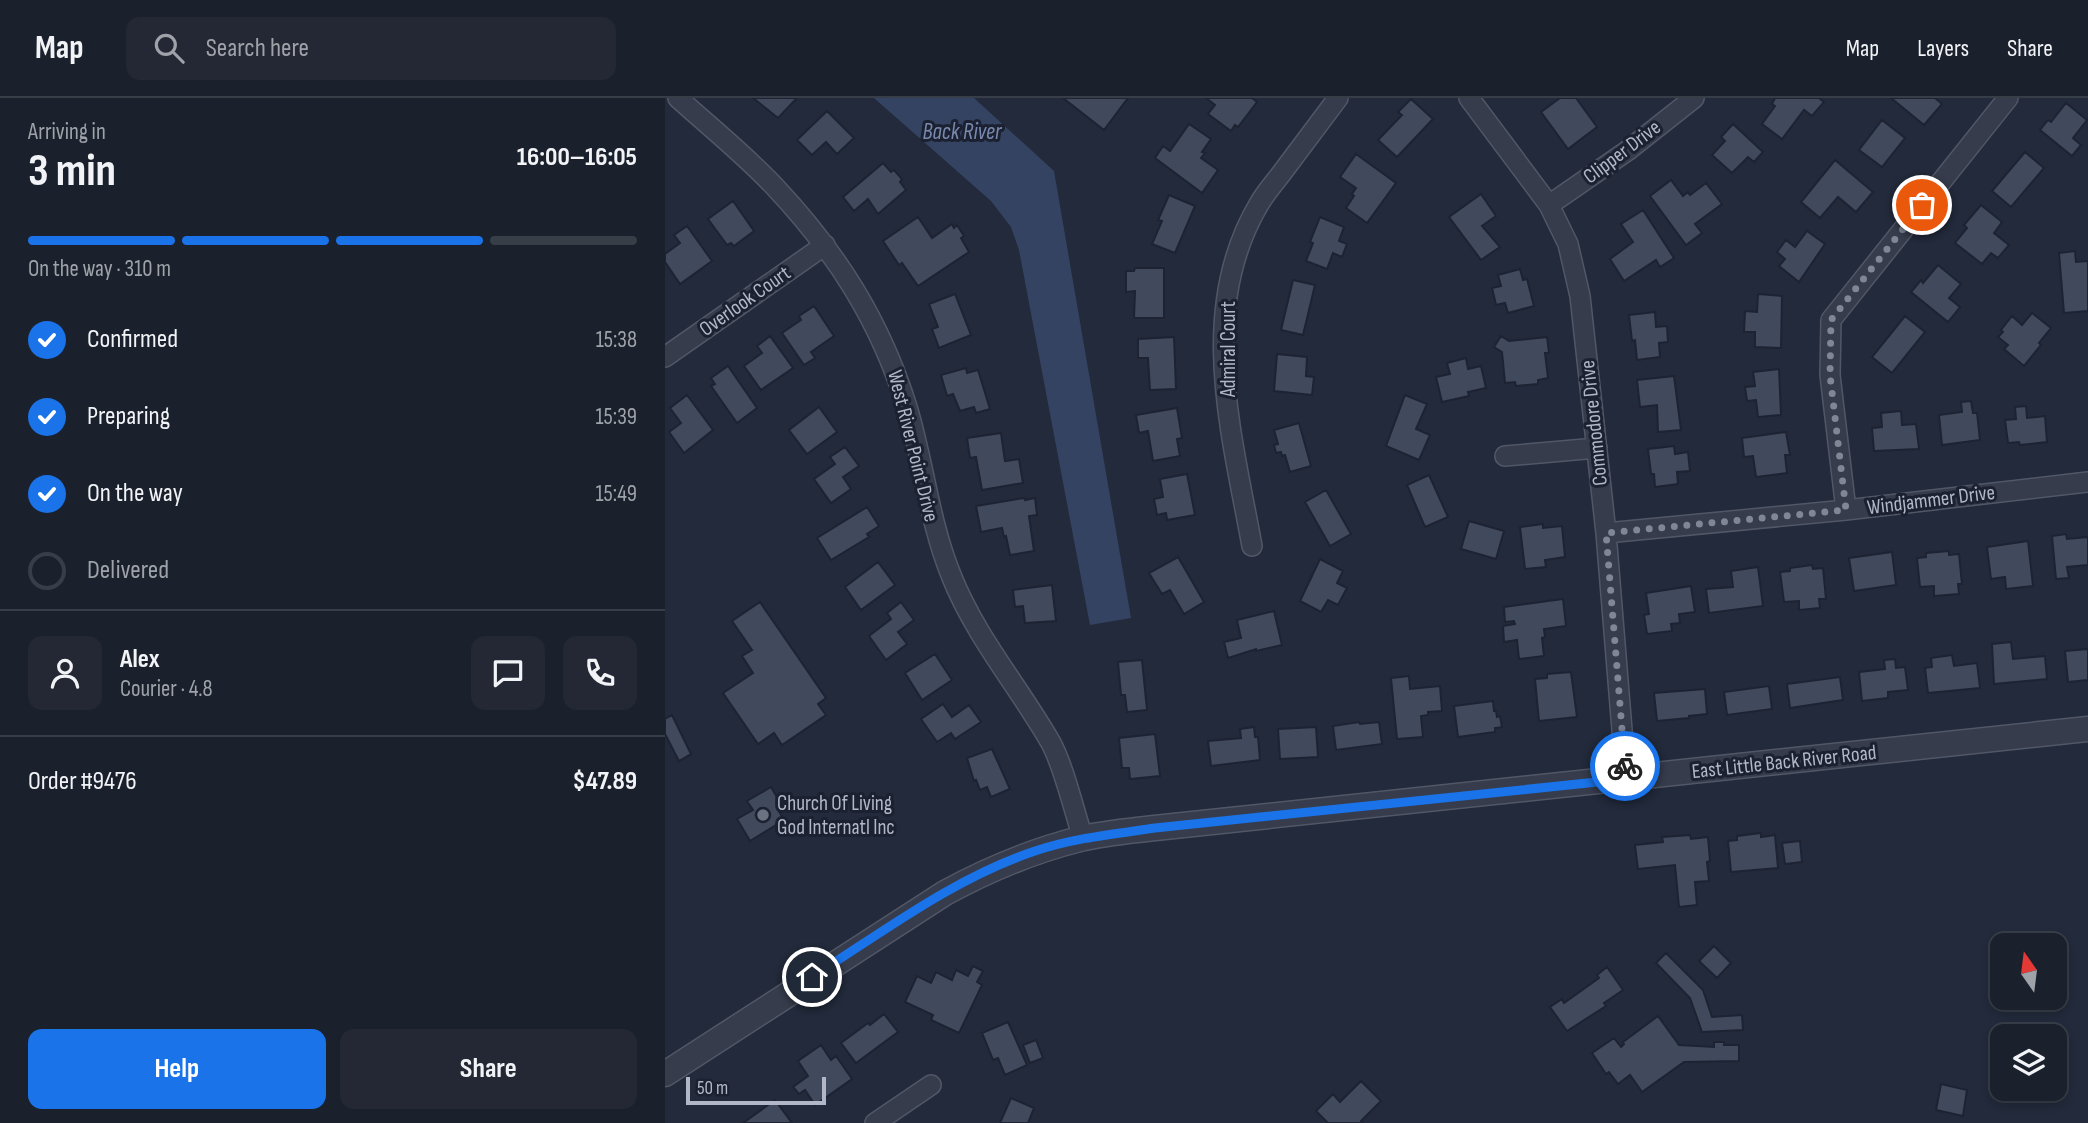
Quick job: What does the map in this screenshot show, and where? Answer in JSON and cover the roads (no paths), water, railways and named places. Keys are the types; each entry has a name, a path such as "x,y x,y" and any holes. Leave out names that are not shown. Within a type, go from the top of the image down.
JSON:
{"street":[{"name":"West River Point Drive","path":"678,98 774,186 825,245 865,306 893,364 908,410 936,533 952,578 978,627 1053,746 1083,838"},
{"name":"Admiral Court","path":"1252,547 1224,390 1225,301 1238,249 1258,205 1338,98"},
{"name":"Commodore Drive","path":"1469,98 1549,205 1568,244 1580,296 1606,533 1626,779"},
{"name":"Clipper Drive","path":"1549,205 1694,98"},
{"path":"1846,510 1830,375 1831,320 2008,98"},
{"name":"Overlook Court","path":"665,357 825,245"},
{"path":"1505,456 1597,448"},
{"name":"Windjammer Drive","path":"1606,533 1846,510 2088,482"},
{"name":"East Little Back River Road","path":"665,1074 945,892 992,867 1035,851 1083,838 1155,828 2088,729"},
{"path":"875,1123 931,1085"}],"water":[{"name":"Back River","path":"874,98 974,98 1054,171 1131,618 1090,625 1019,250 1011,227 991,201"}],"place":[{"name":"Church Of Living God Internatl Inc","path":"763,815"}]}
